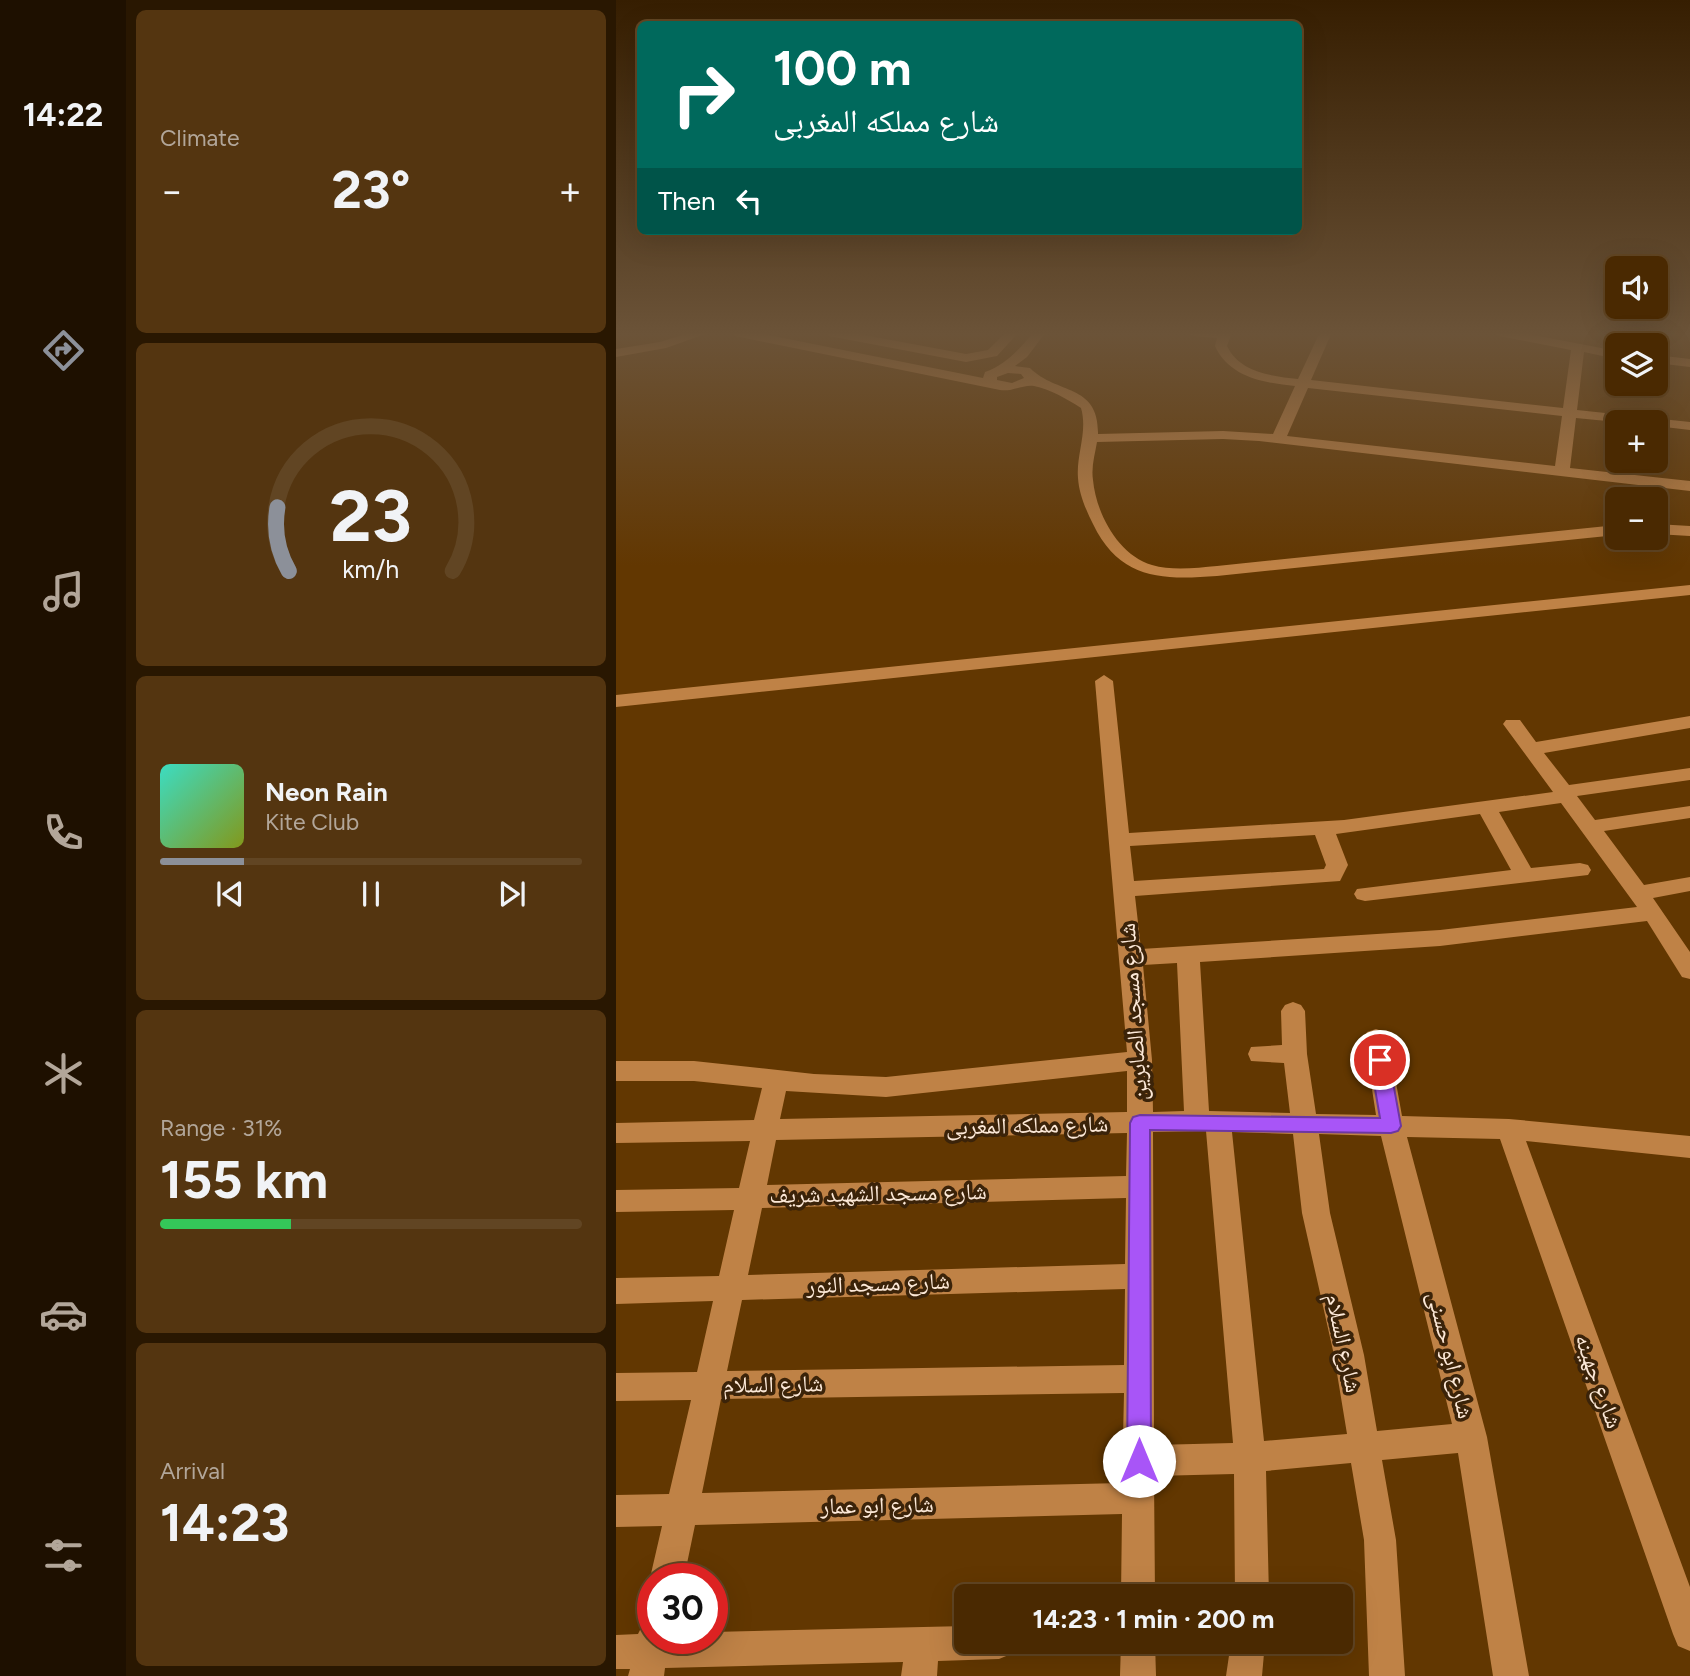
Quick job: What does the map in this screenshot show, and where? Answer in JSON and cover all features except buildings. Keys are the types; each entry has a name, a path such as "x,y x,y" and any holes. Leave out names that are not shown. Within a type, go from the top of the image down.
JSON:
{"street":[{"path":"1088,410 1093,423 1085,478 1105,537 1128,563 1156,571 1185,574 1605,531"},
{"path":"1278,439 1292,410"},
{"path":"1542,410 1605,417"},
{"path":"1562,472 1569,413"},
{"path":"1668,424 1690,426"},
{"path":"1091,439 1223,435 1278,439 1690,486"},
{"path":"1668,530 1690,531"},
{"path":"616,701 1690,590"},
{"name":"شارع مسجد الصابرين","path":"1104,681 1140,1060 1138,1584"},
{"path":"1531,749 1690,722"},
{"path":"1513,724 1653,913 1690,970"},
{"path":"1119,840 1324,828 1487,808 1690,774"},
{"path":"1487,808 1525,876"},
{"path":"1589,827 1690,812"},
{"path":"1124,889 1332,876 1337,865 1324,828"},
{"path":"1365,894 1580,870"},
{"path":"1638,893 1690,884"},
{"path":"1130,958 1440,939 1653,913"},
{"path":"1188,955 1208,1122 1238,1321 1253,1542 1252,1584"},
{"name":"شارع السلام","path":"1293,1010 1295,1054 1316,1213 1349,1355 1380,1540 1387,1676"},
{"name":"شارع ابو حسنى","path":"1376,1038 1391,1126 1471,1437 1511,1676"},
{"path":"1260,1054 1295,1054"},
{"path":"616,1071 694,1071 848,1086 887,1087 1140,1060"},
{"path":"670,1563 776,1080"},
{"name":"شارع مملكه المغربى","path":"616,1133 1208,1122 1508,1129 1690,1147"},
{"name":"شارع جهينه","path":"1508,1129 1690,1633"},
{"name":"شارع مسجد الشهيد شريف","path":"616,1201 1140,1187"},
{"name":"شارع مسجد النور","path":"616,1291 1140,1276"},
{"name":"شارع السلام","path":"616,1387 1139,1379"},
{"path":"1139,1461 1248,1458 1366,1449 1471,1437"},
{"name":"شارع ابو عمار","path":"616,1511 1139,1498"},
{"path":"616,1652 650,1655 921,1660 954,1652"},
{"path":"1138,1654 1138,1676"},
{"path":"1244,1676 1247,1654"}],"route":[{"path":"1139,1461 1140,1123 1197,1121 1391,1126 1380,1060"}]}
